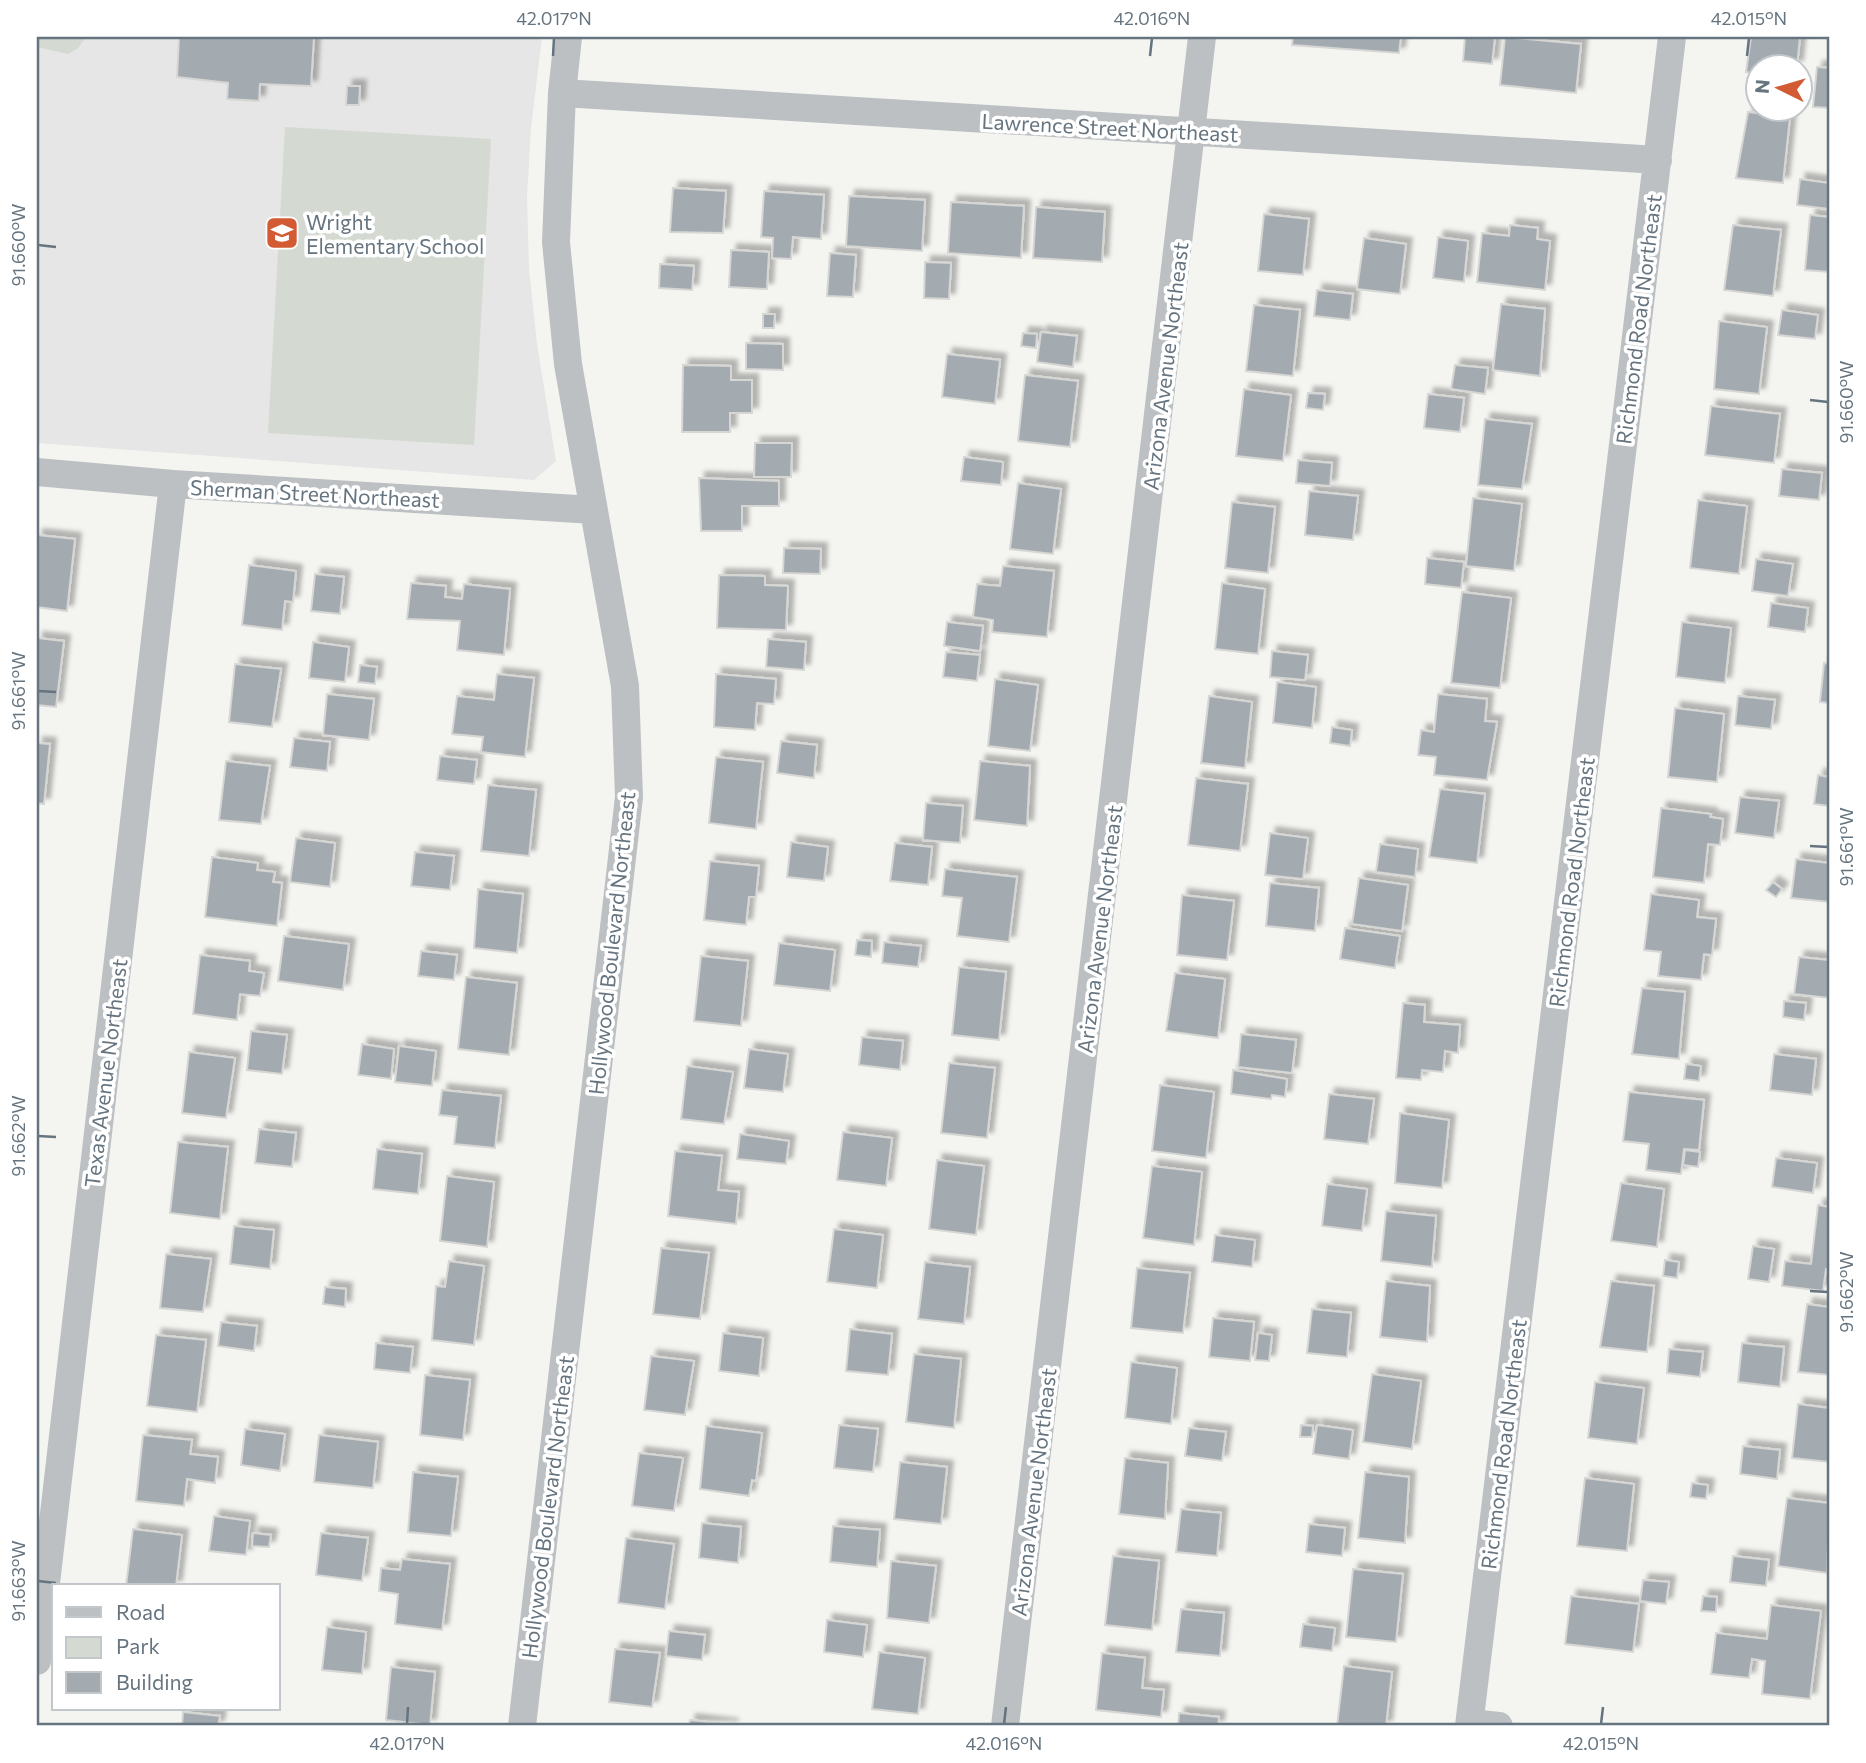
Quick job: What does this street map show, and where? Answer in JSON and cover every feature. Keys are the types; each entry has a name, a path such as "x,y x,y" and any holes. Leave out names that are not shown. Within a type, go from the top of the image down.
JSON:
{"street":[{"name":"Hollywood Boulevard Northeast","path":"522,1726 629,797 625,686 568,364 556,242 562,93 568,37"},
{"name":"Arizona Avenue Northeast","path":"1005,1726 1202,37"},
{"name":"Richmond Road Northeast","path":"1469,1724 1672,37"},
{"name":"Lawrence Street Northeast","path":"562,93 1658,160"},
{"name":"Sherman Street Northeast","path":"37,472 173,484 593,510"},
{"name":"Texas Avenue Northeast","path":"37,1661 173,484"},
{"path":"1469,1724 1499,1726"}],"shaded area":[{"name":"Wright Elementary School","path":"37,37 542,37 531,128 527,197 529,269 537,344 556,461 534,480 37,443"}],"green space":[{"path":"37,37 86,37 78,48 68,54 37,47"},
{"path":"285,127 491,139 474,445 268,433"}],"building":[{"path":"179,37 314,37 311,86 260,84 259,101 227,99 228,83 177,77"},
{"path":"1293,37 1401,37 1399,53 1292,45"},
{"path":"1465,37 1495,37 1492,64 1463,61"},
{"path":"1505,37 1581,44 1576,93 1500,85"},
{"path":"1751,37 1800,37 1798,52 1749,52"},
{"path":"1817,67 1829,68 1829,108 1814,107"},
{"path":"347,86 360,86 359,105 346,105"},
{"path":"1746,122 1789,122 1783,183 1736,178"},
{"path":"1800,179 1829,183 1829,209 1797,205"},
{"path":"673,188 726,191 723,233 670,232"},
{"path":"764,191 824,195 821,239 793,237 791,259 772,258 773,238 761,237"},
{"path":"849,196 925,200 922,251 846,246"},
{"path":"951,202 1024,206 1021,258 948,253"},
{"path":"1036,207 1105,212 1102,262 1033,258"},
{"path":"1264,214 1309,219 1303,275 1258,271"},
{"path":"1810,215 1829,217 1829,272 1805,270"},
{"path":"1510,225 1538,228 1537,239 1550,241 1545,290 1477,282 1482,233 1509,236"},
{"path":"1733,225 1781,230 1773,296 1724,290"},
{"path":"1438,237 1468,241 1464,282 1433,278"},
{"path":"1364,238 1406,244 1400,294 1357,289"},
{"path":"731,250 769,252 767,289 729,287"},
{"path":"830,253 856,255 853,297 827,296"},
{"path":"925,262 951,263 949,299 924,298"},
{"path":"660,264 694,266 692,290 659,288"},
{"path":"1317,290 1353,294 1350,320 1314,316"},
{"path":"1501,304 1545,309 1540,376 1493,370"},
{"path":"1254,305 1300,310 1293,376 1246,371"},
{"path":"1782,310 1818,315 1815,339 1778,335"},
{"path":"763,314 775,314 774,328 763,328"},
{"path":"1719,321 1767,327 1759,394 1714,389"},
{"path":"1041,332 1077,336 1073,367 1037,362"},
{"path":"1023,333 1037,334 1036,348 1021,346"},
{"path":"746,343 783,344 783,370 746,369"},
{"path":"947,354 1000,360 995,404 942,397"},
{"path":"683,365 731,366 731,380 752,380 752,413 730,413 730,432 682,432"},
{"path":"1455,365 1488,368 1485,394 1451,389"},
{"path":"1025,375 1078,381 1070,447 1018,441"},
{"path":"1244,389 1291,395 1283,461 1236,456"},
{"path":"1308,393 1325,394 1323,410 1306,408"},
{"path":"1428,394 1464,398 1460,432 1424,428"},
{"path":"1711,406 1780,414 1774,463 1705,455"},
{"path":"1485,419 1532,424 1522,489 1478,485"},
{"path":"755,443 792,443 791,477 754,477"},
{"path":"964,457 1003,462 1001,485 961,481"},
{"path":"1298,460 1332,463 1330,486 1296,483"},
{"path":"1782,469 1822,473 1819,500 1779,496"},
{"path":"699,478 779,481 779,506 742,506 742,531 701,531"},
{"path":"1018,483 1061,489 1053,554 1010,549"},
{"path":"1309,491 1358,496 1353,540 1305,535"},
{"path":"1473,498 1522,504 1514,571 1466,566"},
{"path":"1698,500 1747,506 1739,574 1690,568"},
{"path":"1232,502 1275,507 1268,573 1225,568"},
{"path":"37,535 75,539 67,611 37,607"},
{"path":"784,548 821,549 820,574 783,573"},
{"path":"1427,558 1464,562 1461,588 1425,584"},
{"path":"1756,559 1793,564 1788,596 1752,591"},
{"path":"249,565 296,571 293,602 285,601 282,630 242,625"},
{"path":"1003,566 1054,571 1047,637 992,632 993,620 973,617 977,584 1000,586"},
{"path":"315,574 344,577 340,614 311,611"},
{"path":"719,575 765,576 765,585 788,586 786,630 717,628"},
{"path":"411,583 446,586 445,597 462,599 464,584 510,589 504,655 457,650 460,621 407,619"},
{"path":"1222,583 1265,589 1258,654 1215,649"},
{"path":"1462,592 1511,598 1500,688 1451,683"},
{"path":"1771,603 1808,608 1805,632 1768,627"},
{"path":"947,622 983,626 980,651 944,646"},
{"path":"1682,622 1731,628 1725,683 1676,677"},
{"path":"37,638 64,641 56,707 37,705"},
{"path":"768,639 806,642 804,670 766,667"},
{"path":"313,642 349,647 345,682 309,678"},
{"path":"1272,651 1308,655 1305,680 1270,677"},
{"path":"946,652 980,655 977,681 943,677"},
{"path":"1824,663 1829,664 1829,703 1820,702"},
{"path":"235,664 281,669 272,727 229,722"},
{"path":"360,665 377,667 375,684 358,682"},
{"path":"497,674 534,678 525,757 481,752 483,737 452,734 457,696 494,700"},
{"path":"716,674 776,679 774,704 757,703 755,730 714,727"},
{"path":"995,679 1038,685 1030,751 988,746"},
{"path":"1277,682 1316,687 1312,728 1273,723"},
{"path":"327,694 374,699 369,740 323,735"},
{"path":"1438,694 1487,699 1485,721 1497,722 1487,780 1434,775 1436,757 1418,755 1421,730 1434,732"},
{"path":"1209,696 1252,702 1245,768 1201,763"},
{"path":"1738,696 1775,700 1771,729 1735,725"},
{"path":"1675,708 1724,714 1717,782 1668,777"},
{"path":"1332,727 1352,730 1350,746 1330,743"},
{"path":"294,738 330,742 327,771 290,767"},
{"path":"781,741 817,745 814,778 777,773"},
{"path":"37,743 50,744 44,804 37,803"},
{"path":"440,756 477,760 474,784 437,780"},
{"path":"716,757 763,762 756,829 709,823"},
{"path":"226,761 270,766 261,824 219,820"},
{"path":"980,761 1030,766 1027,826 974,820"},
{"path":"1818,775 1829,777 1829,806 1814,804"},
{"path":"1196,778 1248,784 1240,851 1188,845"},
{"path":"488,785 536,790 529,856 481,851"},
{"path":"1440,789 1485,794 1477,863 1429,857"},
{"path":"1740,797 1779,801 1774,838 1735,833"},
{"path":"926,803 963,806 960,843 923,840"},
{"path":"1661,808 1711,814 1710,817 1723,819 1720,845 1708,844 1704,883 1653,877"},
{"path":"1270,833 1308,838 1303,879 1265,875"},
{"path":"296,838 335,843 330,887 290,882"},
{"path":"791,842 828,847 824,881 787,877"},
{"path":"895,843 932,847 928,885 890,881"},
{"path":"1380,844 1418,849 1415,877 1376,872"},
{"path":"415,852 454,856 450,890 411,886"},
{"path":"212,857 258,863 257,870 275,872 273,882 282,883 277,926 205,917"},
{"path":"1796,859 1829,863 1829,902 1791,898"},
{"path":"710,861 759,866 756,897 749,897 746,925 704,920"},
{"path":"945,869 1017,877 1009,942 957,936 962,898 942,896"},
{"path":"1359,878 1408,885 1402,931 1352,924"},
{"path":"1773,882 1782,889 1776,897 1766,890"},
{"path":"1270,883 1319,888 1315,931 1266,926"},
{"path":"478,889 523,894 517,953 474,948"},
{"path":"1651,894 1699,900 1697,917 1716,919 1712,955 1704,954 1701,980 1658,976 1661,952 1644,950"},
{"path":"1182,895 1234,901 1227,960 1177,955"},
{"path":"1345,928 1400,936 1395,968 1340,959"},
{"path":"284,936 349,944 343,990 278,981"},
{"path":"857,940 872,941 871,957 855,955"},
{"path":"884,942 921,946 918,967 882,963"},
{"path":"779,943 835,950 830,991 774,985"},
{"path":"421,951 457,955 454,980 418,976"},
{"path":"200,955 250,961 249,971 264,973 260,996 240,994 237,1020 193,1014"},
{"path":"701,956 748,961 741,1026 694,1021"},
{"path":"1799,957 1829,960 1829,998 1794,994"},
{"path":"959,967 1006,972 999,1040 952,1035"},
{"path":"1175,973 1225,979 1218,1038 1166,1031"},
{"path":"466,977 517,983 509,1055 458,1049"},
{"path":"1642,988 1685,992 1679,1059 1632,1054"},
{"path":"1784,1001 1806,1003 1804,1020 1783,1017"},
{"path":"1403,1003 1425,1005 1424,1022 1460,1025 1458,1053 1445,1051 1443,1072 1422,1070 1421,1080 1396,1078"},
{"path":"251,1031 287,1035 282,1074 247,1070"},
{"path":"1241,1034 1296,1040 1292,1073 1238,1067"},
{"path":"862,1037 903,1041 900,1070 859,1065"},
{"path":"362,1044 394,1049 391,1079 358,1075"},
{"path":"399,1046 436,1051 432,1086 395,1082"},
{"path":"749,1049 788,1054 783,1092 744,1088"},
{"path":"189,1052 235,1058 226,1118 182,1113"},
{"path":"1774,1054 1816,1059 1812,1095 1770,1090"},
{"path":"949,1063 995,1068 987,1138 941,1133"},
{"path":"1686,1064 1701,1066 1699,1081 1684,1079"},
{"path":"687,1066 733,1072 724,1124 681,1119"},
{"path":"1233,1070 1287,1079 1285,1097 1272,1095 1271,1099 1231,1094"},
{"path":"1160,1085 1214,1092 1206,1158 1152,1151"},
{"path":"442,1090 501,1096 495,1148 454,1144 457,1117 439,1115"},
{"path":"1629,1092 1704,1100 1699,1150 1684,1149 1681,1174 1646,1170 1649,1144 1623,1141"},
{"path":"1329,1094 1374,1099 1368,1144 1324,1139"},
{"path":"1400,1113 1449,1120 1442,1188 1395,1183"},
{"path":"259,1129 296,1133 292,1167 255,1163"},
{"path":"843,1132 892,1138 886,1186 837,1180"},
{"path":"740,1134 789,1141 786,1164 737,1159"},
{"path":"178,1142 228,1147 220,1219 170,1213"},
{"path":"377,1149 422,1154 418,1194 373,1189"},
{"path":"1685,1150 1700,1152 1698,1167 1683,1165"},
{"path":"675,1151 722,1156 718,1190 739,1192 736,1224 668,1216"},
{"path":"1776,1158 1817,1163 1813,1193 1772,1187"},
{"path":"937,1160 984,1166 976,1235 929,1229"},
{"path":"1152,1166 1202,1172 1194,1245 1143,1238"},
{"path":"447,1176 494,1182 487,1247 440,1241"},
{"path":"1621,1183 1664,1189 1657,1247 1611,1241"},
{"path":"1327,1184 1367,1189 1362,1231 1322,1226"},
{"path":"1818,1205 1829,1207 1829,1270 1826,1269 1823,1291 1782,1286 1785,1261 1811,1264"},
{"path":"1386,1211 1436,1216 1432,1267 1381,1261"},
{"path":"234,1226 274,1230 270,1269 230,1264"},
{"path":"834,1229 883,1235 877,1288 827,1282"},
{"path":"1215,1235 1255,1240 1252,1267 1212,1262"},
{"path":"1753,1246 1774,1249 1769,1282 1748,1279"},
{"path":"661,1248 709,1253 700,1319 653,1314"},
{"path":"166,1254 211,1259 203,1312 160,1308"},
{"path":"1665,1260 1679,1262 1677,1278 1663,1276"},
{"path":"449,1261 484,1266 474,1345 432,1340 436,1286 445,1287"},
{"path":"925,1262 970,1267 964,1324 918,1319"},
{"path":"1137,1268 1190,1273 1183,1333 1131,1328"},
{"path":"1386,1281 1430,1286 1427,1342 1380,1337"},
{"path":"1611,1281 1654,1286 1647,1352 1600,1347"},
{"path":"325,1287 346,1289 345,1307 323,1304"},
{"path":"1807,1304 1829,1307 1829,1375 1798,1372"},
{"path":"1312,1309 1351,1313 1347,1357 1307,1353"},
{"path":"1213,1318 1254,1322 1250,1361 1209,1357"},
{"path":"221,1322 257,1326 254,1351 218,1346"},
{"path":"850,1329 892,1334 888,1375 846,1371"},
{"path":"723,1333 763,1338 759,1376 719,1371"},
{"path":"1258,1333 1272,1335 1269,1361 1255,1360"},
{"path":"156,1335 206,1340 197,1412 147,1406"},
{"path":"376,1343 413,1347 410,1373 374,1369"},
{"path":"1742,1343 1784,1347 1780,1387 1738,1382"},
{"path":"1669,1349 1703,1352 1700,1377 1667,1373"},
{"path":"914,1354 961,1359 954,1428 906,1422"},
{"path":"651,1356 694,1361 685,1415 644,1410"},
{"path":"1131,1362 1177,1368 1171,1424 1125,1418"},
{"path":"1372,1374 1421,1381 1412,1449 1363,1442"},
{"path":"425,1375 470,1380 463,1440 420,1435"},
{"path":"1595,1382 1644,1388 1637,1444 1588,1438"},
{"path":"1798,1404 1829,1408 1829,1462 1792,1458"},
{"path":"839,1425 878,1429 873,1472 834,1468"},
{"path":"1301,1425 1313,1426 1312,1437 1300,1437"},
{"path":"1317,1425 1353,1430 1349,1459 1313,1454"},
{"path":"706,1426 762,1433 756,1481 752,1480 749,1496 700,1489"},
{"path":"1189,1428 1226,1432 1222,1461 1185,1456"},
{"path":"245,1429 285,1434 280,1471 241,1465"},
{"path":"143,1435 192,1440 190,1454 218,1457 215,1483 187,1479 184,1506 136,1501"},
{"path":"319,1435 378,1442 373,1488 314,1482"},
{"path":"1743,1446 1780,1450 1777,1479 1740,1474"},
{"path":"639,1453 683,1458 674,1511 632,1506"},
{"path":"1125,1458 1168,1463 1165,1519 1119,1514"},
{"path":"900,1462 947,1467 941,1524 894,1519"},
{"path":"413,1472 458,1477 451,1536 408,1532"},
{"path":"1365,1472 1409,1477 1405,1543 1358,1538"},
{"path":"1585,1478 1634,1484 1627,1551 1577,1546"},
{"path":"1692,1483 1708,1485 1706,1499 1690,1497"},
{"path":"1787,1498 1829,1503 1827,1573 1778,1566"},
{"path":"1181,1509 1221,1513 1217,1556 1176,1552"},
{"path":"214,1516 250,1521 246,1555 209,1551"},
{"path":"702,1523 741,1527 738,1563 699,1558"},
{"path":"1309,1524 1345,1528 1342,1556 1306,1552"},
{"path":"833,1526 880,1530 877,1567 830,1562"},
{"path":"133,1529 182,1535 176,1584 126,1584"},
{"path":"253,1533 271,1535 269,1547 252,1546"},
{"path":"321,1533 368,1538 362,1581 316,1575"},
{"path":"626,1538 674,1544 665,1609 618,1603"},
{"path":"1113,1556 1159,1561 1152,1630 1105,1625"},
{"path":"1733,1556 1769,1560 1766,1586 1730,1582"},
{"path":"402,1559 450,1564 442,1630 395,1624 398,1594 379,1591 381,1568 400,1570"},
{"path":"891,1561 936,1566 929,1623 887,1618"},
{"path":"1353,1569 1403,1574 1396,1642 1346,1637"},
{"path":"1643,1580 1669,1582 1666,1604 1640,1601"},
{"path":"1571,1596 1639,1604 1633,1652 1565,1644"},
{"path":"1703,1596 1717,1597 1716,1612 1701,1611"},
{"path":"1771,1605 1821,1611 1810,1699 1762,1694 1765,1661 1752,1659 1749,1678 1711,1674 1716,1633 1767,1639"},
{"path":"1181,1609 1224,1613 1220,1656 1176,1652"},
{"path":"827,1620 867,1625 863,1657 824,1652"},
{"path":"1303,1624 1335,1628 1332,1651 1300,1647"},
{"path":"327,1627 366,1632 362,1674 322,1670"},
{"path":"669,1631 705,1635 702,1660 666,1656"},
{"path":"615,1649 660,1653 652,1707 609,1702"},
{"path":"879,1652 925,1658 918,1714 872,1709"},
{"path":"1102,1653 1145,1658 1142,1688 1164,1690 1161,1717 1096,1710"},
{"path":"1344,1666 1392,1672 1386,1726 1337,1726"},
{"path":"391,1667 435,1672 430,1725 386,1720"},
{"path":"183,1712 220,1716 218,1726 182,1726"},
{"path":"1179,1713 1219,1717 1218,1726 1178,1726"},
{"path":"690,1720 732,1725 732,1726 689,1726"}],"place":[{"name":"Wright Elementary School","path":"282,233"}]}
